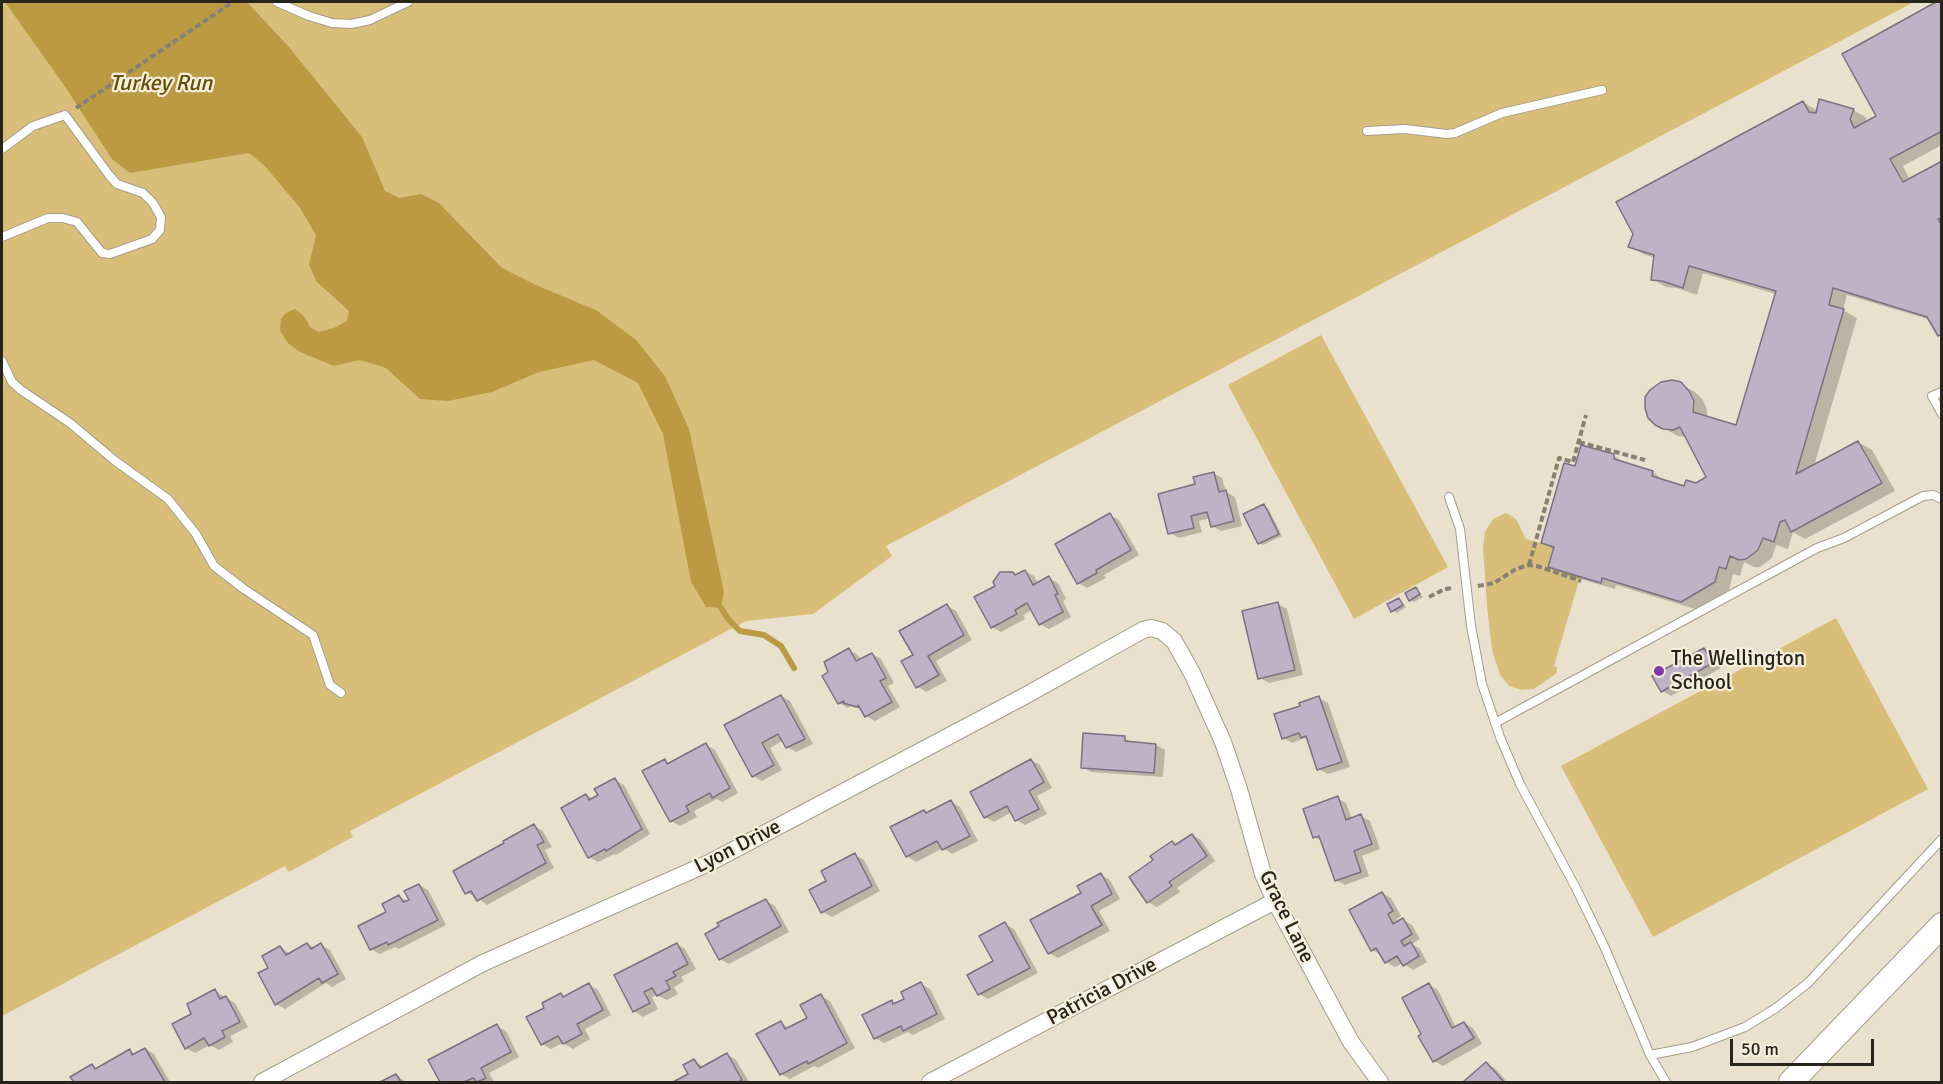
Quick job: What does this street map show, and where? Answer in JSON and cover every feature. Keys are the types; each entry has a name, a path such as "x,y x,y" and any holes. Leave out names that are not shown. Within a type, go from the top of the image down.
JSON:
{"main road":[{"path":"1791,1083 1941,925"}],"street":[{"name":"Lyon Drive","path":"262,1083 483,963 709,863 1021,698 1143,630 1151,628 1162,631 1174,641 1192,673"},
{"name":"Grace Lane","path":"1192,673 1223,742 1263,874 1275,901 1351,1042 1380,1083"},
{"name":"Patricia Drive","path":"930,1083 1275,901"}],"lane":[{"path":"277,2 332,23 351,24 370,20 408,2"},
{"path":"1367,131 1405,129 1455,133 1502,113 1602,90"},
{"path":"2,149 33,126 65,115 117,184 143,193 153,203 161,217 160,230 152,239 110,254 102,253 77,222 63,218 48,218 2,237"},
{"path":"2,361 6,373 21,390 70,423 168,499 196,534 214,566 313,635 330,685 341,693"},
{"path":"1941,392 1932,396 1941,414"},
{"path":"1496,723 1817,548 1844,538 1923,496 1933,495 1941,499"},
{"path":"1449,496 1460,529 1471,626 1480,673 1496,723 1520,784 1577,890 1605,948 1650,1055 1666,1083"},
{"path":"1650,1055 1692,1047 1735,1031 1776,1008 1808,983 1941,839"}],"path":[{"path":"65,115 233,2"},
{"path":"1529,565 1559,458 1573,462 1586,415"},
{"path":"1579,442 1645,460"},
{"path":"1477,586 1494,583 1516,569 1529,565 1581,580"},
{"path":"1429,597 1445,589 1455,588"}],"shaded area":[{"path":"2,2 1914,2 886,546 892,556 813,614 746,621 350,831 353,837 289,872 285,866 2,1016"},
{"path":"1321,335 1448,567 1354,619 1228,385"},
{"path":"1506,513 1516,519 1526,539 1554,547 1548,567 1580,577 1554,666 1557,667 1557,673 1534,689 1521,690 1509,686 1500,675 1492,650 1483,547 1485,532 1493,519"},
{"path":"1836,618 1928,789 1653,937 1561,766"}],"water":[{"name":"Turkey Run","path":"5,2 247,2 288,46 362,137 385,191 399,198 421,194 439,203 502,268 596,310 636,340 665,376 689,429 724,592 721,608 706,607 691,582 663,434 638,383 594,360 539,372 492,392 448,401 420,399 386,368 360,360 334,366 300,352 288,343 280,331 281,319 286,313 295,309 304,316 310,327 319,332 347,321 349,311 317,282 309,265 316,235 300,208 265,166 249,153 130,173 112,159 66,88"}],"building":[{"path":"1936,2 1942,2 1942,131 1890,159 1903,182 1942,161 1942,218 1938,219 1942,225 1942,334 1938,336 1927,317 1833,288 1829,305 1844,309 1796,474 1858,441 1882,483 1791,532 1785,520 1780,522 1774,542 1763,538 1758,550 1746,559 1739,560 1730,556 1726,569 1719,567 1715,582 1681,602 1602,578 1601,583 1548,567 1554,547 1541,543 1564,463 1575,466 1581,445 1614,454 1614,459 1653,471 1652,476 1684,486 1686,480 1696,483 1706,477 1680,427 1673,430 1663,429 1648,418 1645,397 1661,382 1672,380 1681,382 1694,401 1693,412 1736,425 1776,291 1689,266 1683,288 1651,280 1654,255 1628,247 1633,234 1616,202 1803,101 1809,112 1816,113 1819,99 1854,109 1850,119 1854,128 1876,116 1842,54"},
{"path":"1214,472 1219,492 1226,490 1234,521 1211,527 1207,512 1191,516 1194,528 1168,534 1158,494 1195,484 1193,477"},
{"path":"1264,504 1279,534 1258,544 1243,514"},
{"path":"1110,513 1131,550 1077,584 1055,544"},
{"path":"1025,570 1033,585 1049,576 1058,594 1055,595 1063,612 1039,625 1027,603 1015,610 1017,614 991,628 974,597 995,586 993,582 1000,572 1013,572 1015,575"},
{"path":"1416,587 1420,594 1409,601 1405,593"},
{"path":"1399,598 1403,605 1391,612 1387,604"},
{"path":"1278,602 1295,670 1258,679 1242,611"},
{"path":"947,604 964,635 928,656 939,675 916,688 901,661 913,655 899,631"},
{"path":"849,648 856,661 872,653 886,678 880,681 892,702 865,717 858,705 857,707 843,703 844,701 838,704 822,676 828,672 824,662"},
{"path":"1704,648 1713,663 1661,692 1652,676"},
{"path":"781,695 805,739 786,748 778,734 762,743 774,765 752,777 724,725"},
{"path":"1319,696 1342,762 1317,770 1306,736 1301,738 1299,733 1282,739 1274,714 1300,706 1299,703"},
{"path":"1083,733 1125,736 1125,741 1156,744 1154,773 1081,768"},
{"path":"706,743 730,788 712,798 710,793 686,806 689,812 670,822 642,771 665,759 667,764"},
{"path":"1031,759 1044,782 1029,791 1039,809 1015,821 1007,806 984,818 970,792"},
{"path":"615,778 642,829 606,851 605,849 588,858 561,808 586,794 589,800 598,795 594,789"},
{"path":"1338,796 1346,820 1361,814 1372,844 1354,851 1361,872 1335,881 1319,836 1313,838 1303,809"},
{"path":"951,800 970,836 942,850 937,841 906,857 890,827"},
{"path":"534,824 544,842 537,845 546,863 477,901 471,891 465,894 453,871"},
{"path":"1192,834 1207,856 1169,882 1172,886 1147,903 1129,877 1153,860 1150,856 1172,841 1175,845"},
{"path":"855,853 872,886 821,913 809,890 826,881 821,871"},
{"path":"1101,873 1112,894 1091,906 1102,925 1048,954 1030,920 1081,893 1077,886"},
{"path":"419,884 438,920 388,945 387,942 370,950 358,926 386,912 382,904 399,895 403,902 409,900 404,891"},
{"path":"1382,892 1393,911 1388,914 1393,924 1403,918 1412,934 1401,941 1404,946 1411,942 1419,956 1403,966 1397,956 1385,963 1376,948 1371,951 1349,910"},
{"path":"766,899 781,926 719,960 705,934 719,926 717,923"},
{"path":"1005,922 1030,968 978,995 967,975 993,961 979,936"},
{"path":"307,943 311,949 321,943 338,974 322,983 319,978 275,1005 258,973 268,968 262,956 280,946 286,955"},
{"path":"677,943 688,964 673,972 676,976 666,981 670,989 657,996 652,988 644,992 650,1003 633,1012 614,975"},
{"path":"921,982 937,1014 903,1031 901,1026 874,1039 862,1015 892,1000 893,1004 904,999 901,992"},
{"path":"589,983 603,1010 577,1024 582,1034 563,1044 558,1036 541,1045 526,1017 544,1008 542,1003 561,993 563,997"},
{"path":"1429,983 1452,1028 1464,1022 1474,1038 1433,1062 1418,1036 1421,1034 1402,998"},
{"path":"215,989 220,999 226,996 240,1022 222,1031 225,1037 209,1046 204,1038 185,1049 172,1024 191,1014 187,1004"},
{"path":"821,994 847,1043 808,1064 807,1061 780,1075 756,1034 781,1021 785,1029 807,1018 800,1005"},
{"path":"497,1024 511,1052 481,1068 486,1078 477,1082 473,1078 464,1082 440,1082 428,1060"},
{"path":"145,1048 165,1082 74,1082 70,1077 92,1064 95,1069 130,1049 132,1055"},
{"path":"727,1053 742,1080 738,1082 673,1082 688,1074 683,1065 694,1059 700,1068"},
{"path":"1486,1062 1504,1082 1464,1081"},
{"path":"396,1074 401,1082 380,1082"}],"waterway":[{"name":"Turkey Run","path":"721,608 740,631 764,635 781,646 794,668"}],"place":[{"name":"The Wellington School","path":"1659,671"}]}
